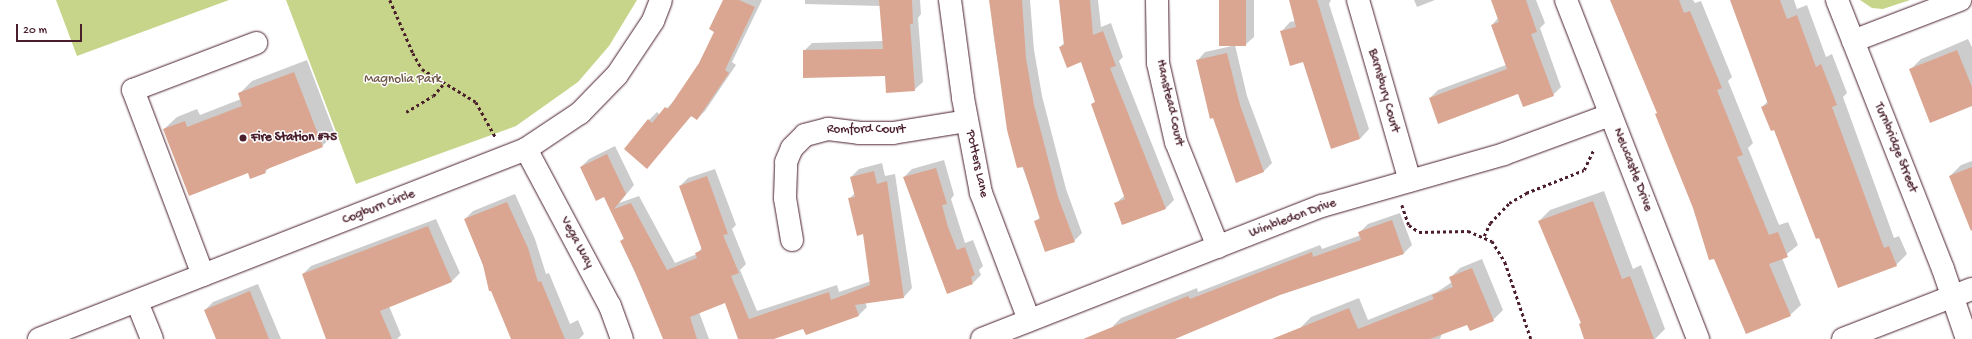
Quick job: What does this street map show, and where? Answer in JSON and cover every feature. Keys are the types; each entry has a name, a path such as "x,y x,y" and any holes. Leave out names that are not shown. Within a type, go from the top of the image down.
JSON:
{"street":[{"name":"Cogburn Circle","path":"39,339 526,149 580,113 617,76 653,21 661,0"},
{"name":"Potters Lane","path":"950,0 967,121 981,193 1029,320"},
{"name":"Hamstead Court","path":"1157,0 1158,63 1176,142 1218,247"},
{"name":"Barnsbury Court","path":"1358,0 1410,181"},
{"name":"Newcastle Drive","path":"1566,0 1698,339"},
{"name":"Turnbridge Street","path":"1838,0 1853,41 1962,292 1967,339"},
{"path":"1853,41 1960,0"},
{"path":"203,275 133,90 256,43"},
{"name":"Wimbledon Drive","path":"982,339 1322,206 1504,154 1610,115"},
{"name":"Romford Court","path":"792,240 785,198 786,162 792,148 804,135 828,129 859,133 893,133 967,121"},
{"name":"Vega Way","path":"526,149 610,306 622,339"},
{"path":"1842,339 1962,292"},
{"path":"137,302 152,339"}],"path":[{"path":"390,0 413,53 422,69 476,102 493,128 497,140"},
{"path":"406,112 433,96 444,82"},
{"path":"1484,236 1490,223 1509,203 1526,193 1584,170 1594,149"},
{"path":"1410,181 1401,203 1405,217 1413,229 1418,232 1468,231 1484,236 1498,248 1505,262 1532,339"}],"green space":[{"path":"56,0 229,0 77,56"},
{"name":"Magnolia Park","path":"286,0 637,0 609,46 578,82 516,126 356,184"},
{"path":"1860,0 1910,0 1883,9 1872,8"}],"building":[{"path":"723,0 739,0 755,7 725,70 729,73 697,120 691,116 647,169 624,149 648,119 652,123 665,107 668,109 699,63 714,32 709,29"},
{"path":"879,0 912,0 913,24 910,24 915,91 886,93 885,76 803,78 803,50 883,49"},
{"path":"989,0 1022,0 1026,58 1034,105 1058,197 1075,242 1045,252 1034,221 1040,219 1023,167 1017,168 1007,130"},
{"path":"1059,0 1090,0 1093,35 1103,31 1116,66 1110,68 1166,209 1122,225 1114,203 1125,199 1091,104 1095,102 1081,62 1067,68 1059,47 1064,45"},
{"path":"1219,0 1246,0 1246,46 1219,46"},
{"path":"1289,0 1317,0 1360,139 1331,149 1303,62 1290,66 1280,31 1296,27"},
{"path":"1491,0 1526,0 1537,32 1531,34 1554,96 1523,107 1518,94 1438,124 1429,98 1507,69 1491,25 1499,22"},
{"path":"1610,0 1679,0 1684,13 1690,11 1722,88 1717,90 1743,155 1737,157 1769,235 1778,232 1788,257 1769,264 1791,316 1746,334 1714,259 1709,260 1693,208 1655,114 1657,113"},
{"path":"1730,0 1780,0 1787,19 1797,15 1816,67 1821,64 1837,105 1832,107 1884,248 1889,246 1897,266 1838,288 1819,238 1816,239 1774,130 1771,131 1761,107 1768,104"},
{"path":"1957,50 1972,87 1972,106 1930,123 1909,69"},
{"path":"1227,53 1240,105 1264,172 1236,183 1213,118 1210,119 1196,60"},
{"name":"Fire Station #75","path":"294,72 323,147 265,170 266,173 250,179 248,173 189,196 163,129 185,121 187,127 242,106 238,93"},
{"path":"607,154 626,194 614,209 631,203 667,270 697,258 695,253 702,250 679,186 707,176 728,234 723,235 739,273 731,276 749,319 829,292 831,300 870,285 863,234 857,236 848,198 855,197 850,177 874,171 877,184 887,181 904,298 855,305 859,316 806,335 803,329 774,339 738,339 725,303 690,317 697,339 663,339 636,274 620,241 624,239 604,197 596,201 580,167"},
{"path":"1972,167 1972,230 1971,231 1949,176"},
{"path":"936,168 947,204 942,205 948,227 957,250 965,247 975,275 971,277 973,284 947,294 903,177"},
{"path":"1593,201 1622,279 1630,276 1654,339 1584,339 1579,324 1581,323 1538,221"},
{"path":"507,202 528,248 538,282 541,281 565,339 511,339 491,291 489,291 483,265 464,219"},
{"path":"1392,220 1404,254 1280,295 1175,339 1083,339 1188,296 1190,299 1312,252 1313,257 1361,240 1358,232"},
{"path":"428,226 452,282 380,311 392,339 326,339 302,274"},
{"path":"1472,268 1494,321 1470,331 1467,325 1430,339 1272,339 1349,308 1358,329 1434,299 1432,295 1453,287 1449,277"},
{"path":"250,291 269,339 216,339 204,310"}],"place":[{"name":"Fire Station #75","path":"243,138"}]}
